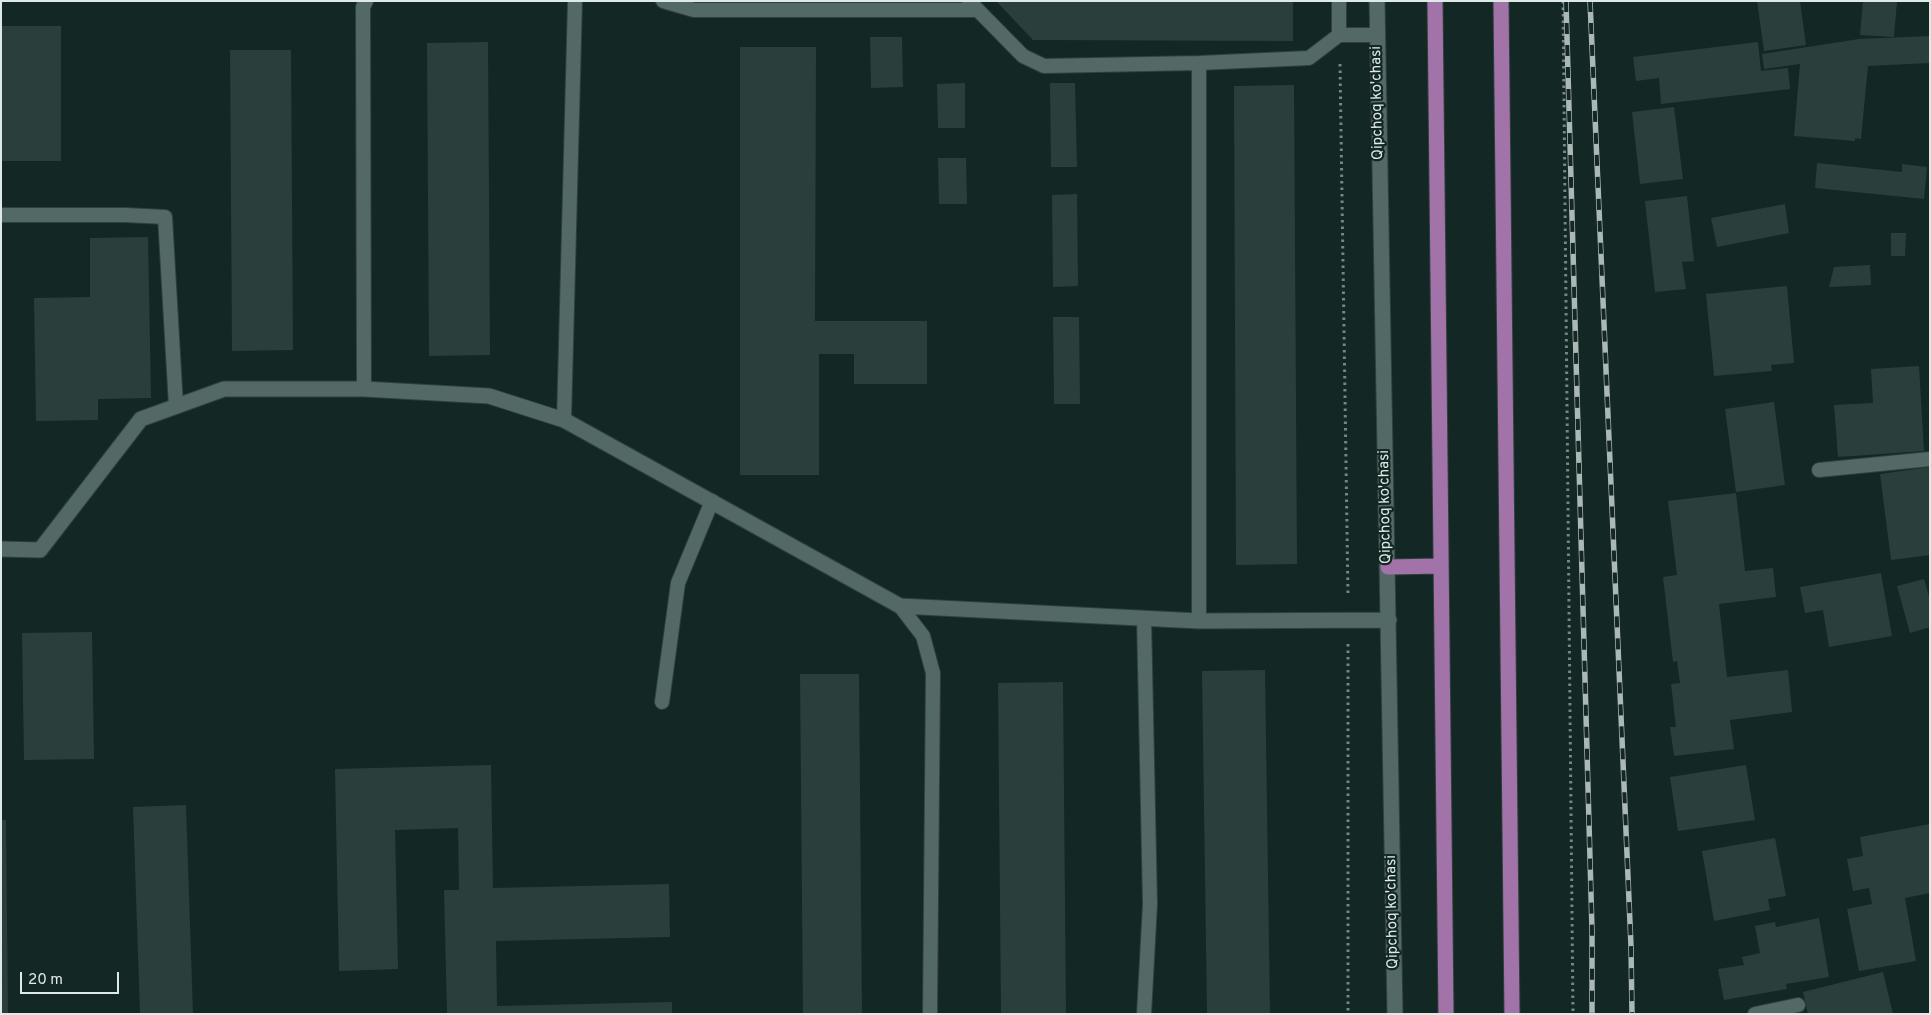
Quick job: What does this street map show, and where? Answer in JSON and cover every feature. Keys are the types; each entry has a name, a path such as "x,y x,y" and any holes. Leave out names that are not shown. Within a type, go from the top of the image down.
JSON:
{"main road":[{"path":"1435,1 1446,1014"},
{"path":"1501,1 1512,1014"},
{"path":"1388,567 1441,566"}],"street":[{"name":"Qipchoq ko'chasi","path":"1377,1 1395,1014"},
{"path":"1,549 40,550 141,419 224,389 364,389 489,396 564,420 900,606 1199,621 1389,620"}],"lane":[{"path":"364,389 363,7 366,1"},
{"path":"564,420 575,1"},
{"path":"663,1 694,10 780,6 974,6 1023,56 1044,66 1199,63 1309,58 1339,35 1377,35"},
{"path":"1339,1 1339,35"},
{"path":"1199,63 1199,621"},
{"path":"1,215 125,215 165,217 176,406"},
{"path":"1819,470 1930,459"},
{"path":"662,702 678,583 712,501"},
{"path":"900,606 923,636 933,673 930,1014"},
{"path":"1144,618 1150,904 1144,1014"},
{"path":"1755,1014 1798,1006"}],"path":[{"path":"1563,1 1573,1014"},
{"path":"1339,35 1348,621 1348,1014"}],"building":[{"path":"996,1 1293,1 1293,41 1033,40"},
{"path":"1757,1 1800,1 1806,45 1764,51"},
{"path":"1863,1 1897,1 1894,37 1860,35"},
{"path":"1,26 61,26 61,161 1,161"},
{"path":"1930,36 1930,63 1868,66 1861,139 1855,138 1855,141 1794,136 1800,64 1764,69 1762,54 1859,39"},
{"path":"870,37 902,37 903,87 871,88"},
{"path":"488,42 490,355 429,356 427,43"},
{"path":"1758,42 1761,71 1788,68 1790,89 1661,104 1659,78 1636,81 1633,57"},
{"path":"740,47 816,47 815,321 927,321 927,384 854,384 854,354 819,354 819,475 740,475"},
{"path":"230,50 291,50 293,350 232,351"},
{"path":"965,83 965,128 938,128 937,84"},
{"path":"1050,83 1075,83 1077,167 1051,167"},
{"path":"1294,85 1297,564 1236,565 1234,86"},
{"path":"1674,107 1683,179 1640,184 1632,112"},
{"path":"938,158 966,158 967,204 939,204"},
{"path":"1817,163 1902,172 1902,164 1927,167 1924,199 1815,188"},
{"path":"1077,194 1078,286 1053,287 1052,195"},
{"path":"1687,196 1694,261 1682,262 1686,289 1655,292 1645,201"},
{"path":"1785,204 1789,233 1717,247 1711,218"},
{"path":"1891,233 1906,233 1905,256 1891,256"},
{"path":"148,237 151,398 98,399 98,420 36,421 34,298 90,297 90,238"},
{"path":"1870,265 1871,285 1829,287 1834,267"},
{"path":"1787,286 1794,363 1771,365 1772,371 1714,376 1706,294"},
{"path":"1053,317 1079,317 1080,404 1054,404"},
{"path":"1919,366 1924,451 1838,457 1834,405 1873,403 1871,369"},
{"path":"1774,402 1785,485 1736,492 1725,409"},
{"path":"1930,467 1930,555 1891,560 1880,474"},
{"path":"1736,493 1745,571 1773,568 1776,597 1719,604 1727,677 1788,670 1792,712 1730,720 1734,749 1674,756 1670,727 1676,727 1671,684 1680,683 1677,661 1673,662 1663,577 1677,575 1668,501"},
{"path":"1881,573 1892,636 1829,647 1823,610 1805,613 1800,587"},
{"path":"1924,579 1930,600 1930,627 1910,633 1897,586"},
{"path":"92,632 94,759 24,760 22,633"},
{"path":"1265,670 1270,1014 1207,1014 1202,671"},
{"path":"800,674 859,674 862,1014 803,1014"},
{"path":"1063,682 1066,1014 1001,1014 998,683"},
{"path":"491,765 493,888 669,884 670,937 496,941 497,1006 672,1002 672,1014 447,1014 444,890 459,890 458,828 395,830 398,969 339,971 335,769"},
{"path":"1746,765 1755,820 1678,831 1670,777"},
{"path":"186,805 193,1014 140,1014 133,807"},
{"path":"1,820 6,820 8,1014 1,1014"},
{"path":"1930,824 1930,893 1905,898 1916,961 1859,971 1847,909 1872,904 1869,888 1853,891 1847,859 1863,856 1860,837"},
{"path":"1775,838 1786,896 1768,899 1770,910 1714,921 1702,851"},
{"path":"1819,918 1829,977 1786,984 1787,989 1724,1000 1718,969 1744,965 1742,957 1760,953 1755,926 1775,922 1776,927"},
{"path":"1883,972 1893,1014 1808,1014 1803,992"}],"railway":[{"path":"1566,1 1592,930 1592,1014"},
{"path":"1590,1 1631,946 1632,1014"}]}
